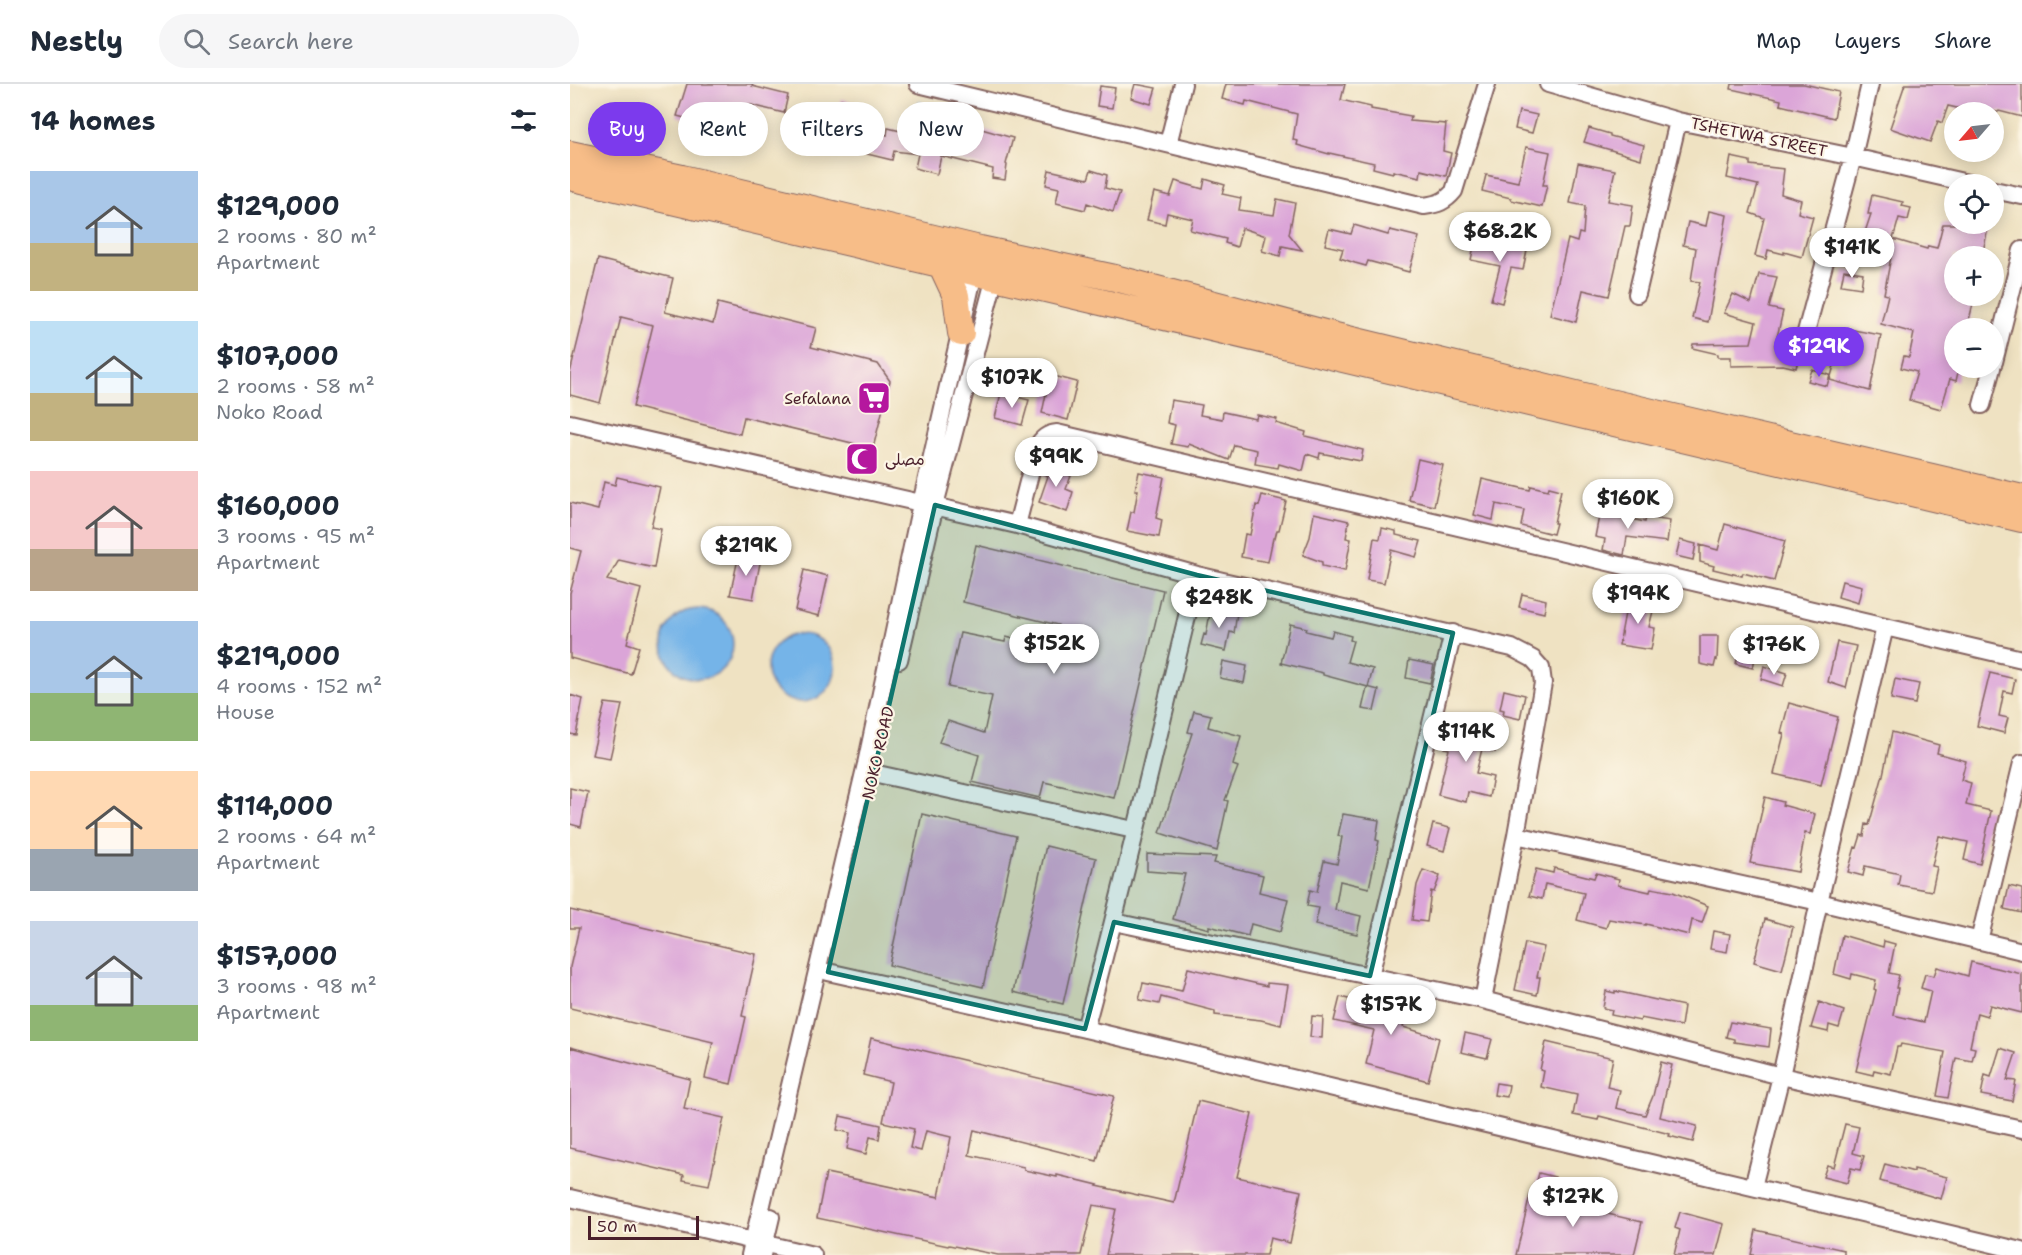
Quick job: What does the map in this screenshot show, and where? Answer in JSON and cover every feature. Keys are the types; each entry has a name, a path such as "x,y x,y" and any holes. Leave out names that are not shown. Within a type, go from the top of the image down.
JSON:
{"main road":[{"path":"570,154 682,178 988,262 2022,519"},
{"path":"570,177 940,264 988,262 1115,278 1381,347 2022,498"},
{"path":"940,264 956,296 962,333"}],"street":[{"path":"918,84 1424,206 1447,200 1454,192 1487,84"},
{"path":"1168,144 1183,84"},
{"name":"TSHETWA STREET","path":"1548,84 1678,121 1944,178"},
{"path":"1806,332 1870,84"},
{"path":"1637,294 1678,121"},
{"path":"2004,192 2022,196"},
{"path":"2004,322 2022,250"},
{"path":"758,1249 866,764 928,505 962,333 988,262"},
{"name":"NOKO ROAD","path":"758,1249 828,972 873,773 928,505 988,262"},
{"path":"1982,405 1989,378"},
{"path":"570,423 1017,525 1197,575 1512,648 1533,659 1541,668 1543,683 1483,1000"},
{"path":"1017,525 1037,447 1048,434 1057,433 2022,659"},
{"path":"1085,1029 1114,922 1134,830 1197,575"},
{"path":"1753,1187 1885,627"},
{"path":"1370,976 1452,633"},
{"path":"1979,941 2022,763"},
{"path":"873,773 1134,830"},
{"path":"1516,834 1819,902 2022,951"},
{"path":"1114,922 1483,1000 1781,1076 2022,1129"},
{"path":"828,972 1085,1029 2022,1251"},
{"path":"570,1198 758,1249 813,1255"}],"highlighted area":[{"path":"935,505 1197,575 1453,633 1370,976 1114,922 1085,1029 828,972"}],"water":[{"path":"698,609 717,615 727,625 733,644 727,663 717,673 698,679 679,673 669,663 663,644 669,625 679,615"},
{"path":"801,634 814,637 825,644 832,655 835,668 832,681 825,692 814,699 801,702 788,699 777,692 770,681 767,668 770,655 777,644 788,637"}],"building":[{"path":"687,84 753,84 752,86 788,95 786,102 780,102 780,112 768,109 768,102 681,102"},
{"path":"1135,84 1156,88 1151,104 1131,98"},
{"path":"1226,84 1345,84 1341,100 1371,107 1371,109 1411,116 1410,121 1446,124 1443,151 1451,153 1446,176 1421,170 1420,177 1393,171 1393,173 1373,168 1374,163 1297,145 1298,141 1293,140 1297,114 1246,101 1245,105 1222,99"},
{"path":"1732,84 1804,84 1839,92 1834,118 1780,105 1781,100 1731,89"},
{"path":"1905,84 2022,84 2022,117 2004,112 2004,102 1944,102 1944,117 1942,123 1938,121 1930,142 1890,128"},
{"path":"1100,86 1115,88 1112,108 1097,106"},
{"path":"1519,111 1537,115 1532,133 1515,129"},
{"path":"888,128 897,130 897,151 894,151 892,160 875,156 885,156 885,135 887,135"},
{"path":"1589,128 1644,145 1641,159 1584,142"},
{"path":"984,130 1013,138 1006,164 1005,180 992,178 993,169 941,156 984,156"},
{"path":"1526,147 1550,152 1543,185 1547,185 1542,207 1482,191 1486,175 1518,182"},
{"path":"918,156 941,156 937,174 915,168"},
{"path":"1731,157 1750,161 1750,165 1784,169 1781,194 1801,200 1798,213 1813,217 1802,257 1768,250 1766,259 1755,256 1764,218 1750,213 1758,185 1727,178"},
{"path":"1578,163 1615,170 1608,201 1633,205 1630,226 1625,226 1609,296 1583,290 1576,322 1550,315 1568,239 1577,242 1579,233 1583,234 1585,206 1570,203"},
{"path":"1049,170 1088,179 1091,170 1107,175 1105,188 1120,192 1113,212 1087,203 1085,210 1056,203 1059,188 1046,185"},
{"path":"1205,179 1225,185 1222,194 1241,198 1239,210 1274,215 1277,199 1295,203 1289,234 1302,250 1282,246 1280,256 1262,251 1266,236 1242,228 1237,247 1225,243 1226,239 1190,230 1193,219 1167,213 1165,224 1147,220 1154,192 1170,196 1175,181 1203,189"},
{"path":"1872,195 1903,202 1902,206 1911,208 1908,220 1899,218 1893,239 1927,249 1928,246 1937,248 1943,224 1944,234 1987,234 1984,246 1944,246 1944,306 1972,306 1970,318 1944,318 1944,378 1957,378 1956,381 1950,379 1941,409 1909,400 1917,372 1901,368 1904,356 1909,357 1914,333 1881,324 1888,295 1884,294 1891,257 1860,247 1871,214 1868,214"},
{"path":"1709,211 1727,215 1708,322 1692,318 1700,282 1691,281 1696,248 1683,245 1688,222 1706,226"},
{"path":"1354,225 1388,235 1390,230 1419,237 1409,272 1368,261 1366,266 1355,263 1340,258 1343,249 1325,245 1329,229 1351,234"},
{"path":"1475,241 1527,250 1523,270 1511,268 1502,303 1491,300 1500,266 1471,260"},
{"path":"598,259 673,278 665,312 713,324 718,303 816,328 811,347 878,364 890,381 873,448 744,417 740,434 633,407 653,325 621,317 600,403 570,395 570,373"},
{"path":"1844,270 1863,273 1861,288 1841,285"},
{"path":"1759,274 1777,277 1769,308 1783,311 1775,346 1800,353 1796,368 1783,365 1731,366 1731,357 1718,357 1718,354 1692,348 1693,344 1751,343 1756,322 1724,313 1733,294 1751,303"},
{"path":"1848,329 1881,335 1870,391 1830,380 1835,362 1842,364"},
{"path":"1812,370 1830,375 1827,386 1808,381"},
{"path":"1050,375 1077,382 1068,420 1042,413"},
{"path":"1001,393 1029,400 1022,425 995,418"},
{"path":"1171,400 1202,405 1200,415 1222,419 1223,412 1256,419 1257,415 1277,419 1276,423 1306,432 1305,436 1363,450 1361,461 1320,453 1319,458 1307,454 1303,471 1279,464 1278,468 1255,464 1257,450 1234,445 1229,460 1189,444 1188,447 1171,444 1175,425 1167,423"},
{"path":"1418,459 1443,465 1434,506 1409,500"},
{"path":"1046,460 1057,464 1058,471 1071,476 1066,489 1073,492 1067,512 1039,502 1048,476 1041,473"},
{"path":"1139,472 1164,477 1156,518 1162,520 1159,537 1127,531 1131,512 1134,512"},
{"path":"617,477 660,487 651,527 661,529 654,568 619,560 607,580 641,589 627,643 639,647 631,674 570,658 570,593 581,551 570,548 570,503 598,510 604,482 615,485"},
{"path":"1482,479 1530,490 1531,486 1561,490 1553,534 1521,526 1524,510 1496,504 1493,520 1474,515"},
{"path":"1262,495 1286,501 1279,530 1273,538 1268,562 1241,557 1245,534 1250,535 1256,505 1259,506"},
{"path":"1601,506 1623,511 1622,517 1645,522 1646,517 1670,521 1667,542 1627,537 1624,555 1603,550 1605,539 1595,537"},
{"path":"1314,513 1349,521 1346,538 1351,539 1345,571 1322,566 1322,562 1303,555 1310,537"},
{"path":"1725,524 1785,541 1774,581 1743,573 1742,576 1713,569 1714,566 1700,562 1700,545 1718,550"},
{"path":"1382,528 1396,531 1396,535 1421,541 1416,557 1391,550 1384,583 1367,580 1374,538 1380,539"},
{"path":"1680,540 1696,544 1693,560 1676,556"},
{"path":"976,545 1163,590 1114,798 1044,782 1040,798 972,782 979,755 939,742 948,721 984,733 992,696 948,687 960,633 1005,642 1006,637 1053,648 1058,625 963,602"},
{"path":"739,554 761,558 753,599 730,595"},
{"path":"804,570 828,576 819,616 795,610"},
{"path":"1842,581 1862,586 1858,603 1838,597"},
{"path":"1522,594 1546,600 1544,613 1519,607"},
{"path":"1628,597 1655,603 1649,627 1655,628 1651,650 1619,645"},
{"path":"1211,608 1237,613 1234,633 1230,632 1226,651 1201,645 1204,634 1206,635"},
{"path":"1290,624 1307,628 1306,631 1331,637 1333,631 1351,636 1350,640 1353,641 1347,662 1373,669 1368,687 1281,663"},
{"path":"1700,636 1718,636 1717,660 1714,667 1700,664"},
{"path":"1837,642 1856,646 1846,688 1828,682"},
{"path":"1740,644 1757,648 1753,668 1736,664"},
{"path":"1409,660 1434,665 1430,683 1406,678"},
{"path":"1223,661 1247,666 1244,683 1220,678"},
{"path":"1764,666 1787,673 1783,686 1761,679"},
{"path":"1990,673 2015,679 2012,693 2004,691 1999,716 2008,718 2004,733 1977,726"},
{"path":"1895,679 1919,684 1915,704 1891,699"},
{"path":"1367,687 1379,690 1374,711 1362,709"},
{"path":"1504,690 1525,695 1520,719 1503,715 1504,710 1500,709"},
{"path":"570,695 583,699 576,735 570,734"},
{"path":"605,703 622,705 610,758 592,755"},
{"path":"1789,703 1838,717 1821,785 1774,774"},
{"path":"1194,711 1211,715 1208,727 1241,736 1233,765 1238,767 1225,800 1228,801 1217,851 1160,833 1192,733 1188,732"},
{"path":"1451,723 1499,734 1495,752 1482,749 1476,773 1493,777 1489,797 1468,792 1466,802 1438,795 1449,749 1444,748"},
{"path":"1892,732 1939,745 1937,753 1966,761 1961,780 1971,783 1966,805 1991,811 1980,864 1964,860 1968,842 1939,836 1932,866 1937,867 1932,891 1898,885 1900,874 1865,866 1863,876 1848,872 1855,847 1857,848 1861,835 1864,836 1866,824 1869,825"},
{"path":"570,788 588,792 581,827 570,824"},
{"path":"1765,797 1783,802 1782,805 1815,814 1810,834 1805,833 1798,872 1750,863"},
{"path":"922,814 1016,836 983,987 889,965"},
{"path":"1343,814 1379,820 1376,840 1379,841 1369,888 1340,881 1335,910 1361,916 1357,934 1315,925 1319,908 1307,906 1310,890 1317,892 1324,861 1337,864 1342,837 1338,836"},
{"path":"1433,824 1450,828 1444,851 1427,846"},
{"path":"1046,846 1096,858 1063,1004 1013,992"},
{"path":"1147,854 1216,857 1214,863 1263,875 1259,892 1288,899 1280,932 1251,924 1248,936 1173,919 1185,874 1147,871"},
{"path":"1554,868 1594,878 1596,873 1619,879 1618,885 1650,892 1651,888 1673,892 1708,906 1702,923 1692,920 1689,935 1646,924 1609,919 1606,928 1577,920 1584,893 1545,884 1542,899 1529,896 1536,869 1553,873"},
{"path":"1423,870 1440,876 1434,892 1431,891 1427,922 1412,920 1417,885"},
{"path":"2009,886 2022,889 2022,913 2004,909"},
{"path":"570,910 756,954 742,1016 746,1017 731,1084 705,1078 713,1042 570,1008 570,967 579,928 570,928"},
{"path":"1765,919 1793,927 1782,970 1754,962"},
{"path":"1713,931 1730,934 1727,952 1710,949"},
{"path":"1842,935 1883,947 1884,941 1895,944 1889,973 1899,975 1893,1015 1924,1022 1931,991 1921,988 1925,974 1934,976 1937,967 1968,976 1971,962 2022,974 2022,1013 1990,1005 1987,1016 1977,1013 1970,1047 1975,1048 1972,1061 1956,1058 1948,1098 1937,1096 1945,1052 1901,1044 1897,1047 1891,1074 1874,1070 1873,1075 1856,1071 1876,990 1874,989 1876,980 1852,974 1851,979 1834,974"},
{"path":"1525,943 1544,947 1537,977 1540,977 1537,995 1515,990"},
{"path":"1188,968 1267,986 1267,983 1288,985 1281,1025 1261,1020 1215,1015 1215,1011 1161,997 1159,1004 1139,1000 1143,983 1182,991"},
{"path":"1606,991 1684,1006 1681,1026 1611,1015 1612,1010 1603,1008"},
{"path":"1379,995 1409,1002 1403,1027 1439,1038 1428,1081 1366,1064 1374,1030 1334,1021 1340,997 1377,1006"},
{"path":"1819,1002 1844,1011 1839,1028 1829,1025 1828,1032 1811,1028"},
{"path":"1312,1016 1323,1017 1322,1038 1310,1037"},
{"path":"1730,1022 1771,1029 1769,1047 1734,1042 1734,1039 1726,1037"},
{"path":"1465,1033 1492,1039 1487,1058 1461,1052"},
{"path":"871,1038 1114,1096 1097,1161 974,1130 969,1155 1024,1167 1024,1170 1057,1177 1057,1175 1174,1203 1198,1101 1252,1114 1237,1177 1301,1191 1290,1243 1270,1238 1266,1255 1106,1255 1116,1209 1093,1205 1081,1255 998,1255 817,1218 826,1173 939,1197 951,1137 926,1131 921,1151 910,1148 914,1129 883,1122 891,1082 863,1075"},
{"path":"1546,1042 1613,1058 1607,1087 1620,1090 1616,1108 1645,1115 1653,1096 1661,1062 1672,1065 1660,1117 1697,1126 1693,1142 1599,1116 1598,1120 1573,1115 1577,1095 1541,1087 1544,1071 1540,1070"},
{"path":"570,1047 690,1079 684,1109 724,1118 709,1185 683,1180 684,1175 570,1148"},
{"path":"2000,1048 2016,1053 2007,1080 2016,1081 2012,1101 1981,1095 1985,1075 1991,1077"},
{"path":"1496,1083 1509,1085 1507,1097 1494,1095"},
{"path":"840,1116 881,1125 879,1139 870,1137 866,1154 847,1149 850,1133 837,1130"},
{"path":"1845,1124 1859,1127 1853,1153 1864,1156 1860,1170 1851,1168 1847,1183 1823,1177 1827,1165 1834,1167"},
{"path":"1885,1164 1914,1172 1914,1169 1947,1177 1941,1199 1880,1181"},
{"path":"1539,1173 1555,1177 1548,1200 1642,1222 1634,1255 1516,1255 1530,1195 1533,1196"},
{"path":"1680,1212 1724,1224 1716,1255 1674,1255 1680,1230 1675,1228"},
{"path":"1756,1230 1844,1250 1844,1255 1751,1255"}],"place":[{"name":"Sefalana","path":"874,398"},
{"name":"مصلى","path":"862,459"}]}
